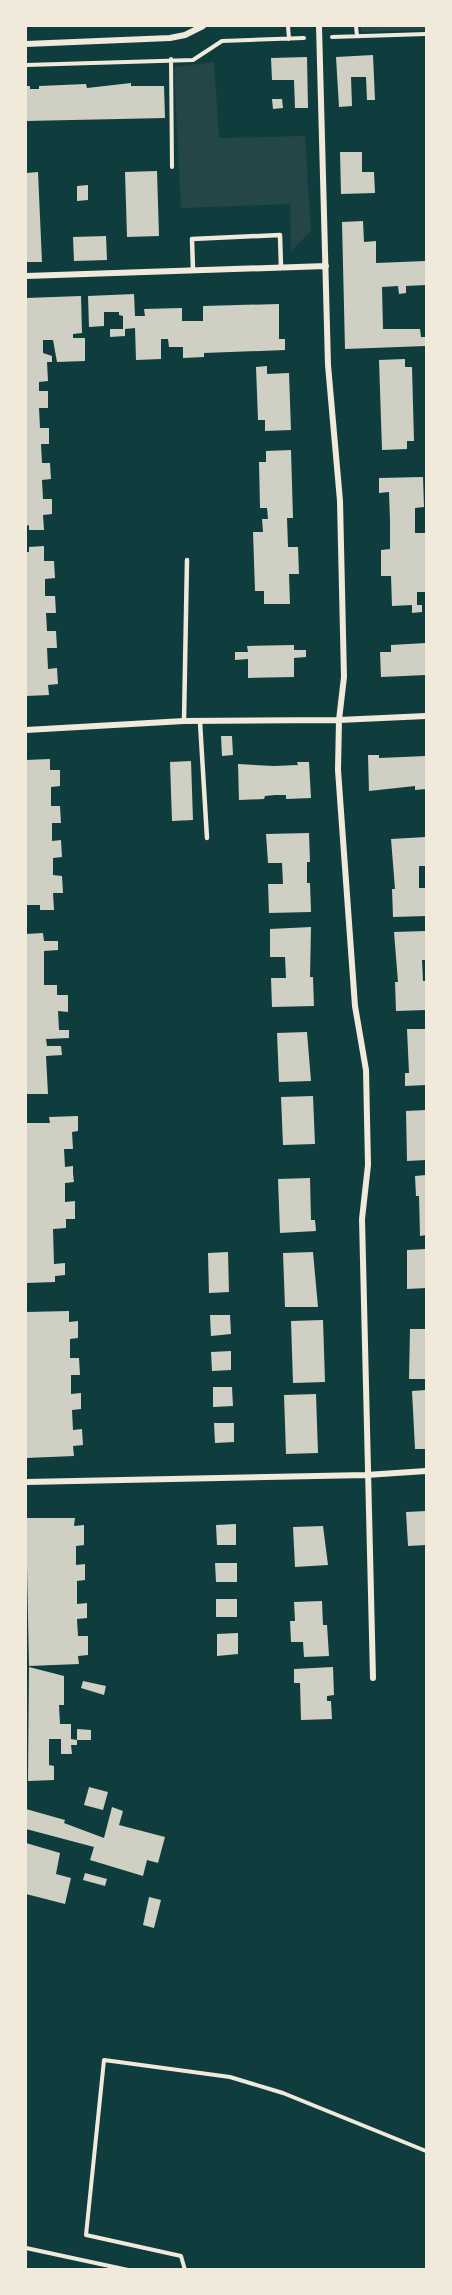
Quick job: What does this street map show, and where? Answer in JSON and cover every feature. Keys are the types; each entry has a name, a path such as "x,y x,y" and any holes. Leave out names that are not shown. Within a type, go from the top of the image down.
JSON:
{"street":[{"path":"26,44 170,38 192,32 203,26"},
{"path":"319,26 328,365 340,501 344,677 339,720 338,770 355,1006 366,1070 368,1165 362,1219 366,1475 373,1678"},
{"path":"26,276 326,266"},
{"path":"26,730 184,721 339,720 426,716"},
{"path":"26,1482 366,1475 426,1471"}],"lane":[{"path":"193,270 192,239 280,235 281,268"},
{"path":"184,721 187,560"},
{"path":"200,722 207,838"}],"path":[{"path":"288,26 289,39"},
{"path":"357,26 357,36"},
{"path":"26,65 193,60 222,41 426,34"},
{"path":"171,61 172,167"},
{"path":"185,2270 181,2256 86,2235 104,2060 230,2077 283,2093 426,2151"},
{"path":"26,2248 128,2270"}],"shaded area":[{"path":"361,26 426,26 426,30 361,32"},
{"path":"214,62 219,138 305,136 311,231 291,251 290,204 181,208 174,67"}],"building":[{"path":"373,55 375,100 367,100 366,77 351,77 352,106 339,107 336,57"},
{"path":"307,57 308,108 295,108 294,80 272,80 271,58"},
{"path":"131,83 131,86 164,86 165,118 26,121 26,86 30,86 30,89 39,89 39,86 86,84 87,88"},
{"path":"272,99 282,99 283,108 273,109"},
{"path":"340,152 362,152 362,172 374,172 375,193 341,194"},
{"path":"157,171 159,236 127,237 125,172"},
{"path":"38,172 42,262 26,262 26,173"},
{"path":"88,185 88,200 77,201 77,186"},
{"path":"363,221 364,242 376,241 376,263 426,261 426,285 406,286 406,293 399,294 398,286 382,287 383,329 420,329 421,337 426,337 426,346 345,349 342,222"},
{"path":"106,236 107,260 74,261 73,237"},
{"path":"134,294 135,316 145,316 144,309 182,308 182,321 203,321 203,306 279,304 279,339 285,339 285,350 204,353 204,357 183,358 183,347 169,347 168,339 161,339 161,359 136,360 135,328 125,329 125,336 110,337 110,329 123,329 123,316 119,315 119,312 104,312 104,326 89,327 88,296"},
{"path":"81,296 82,333 73,334 73,338 85,338 85,361 57,362 53,340 43,340 43,353 52,356 52,362 47,362 48,381 39,382 39,391 48,391 48,408 39,408 40,428 49,428 49,444 41,444 42,463 50,463 51,479 42,480 43,499 52,499 52,514 43,515 44,530 29,530 29,525 26,526 26,298"},
{"path":"405,359 405,367 412,367 414,441 407,441 407,449 382,450 379,360"},
{"path":"267,366 267,374 289,373 291,430 265,431 265,420 258,420 256,367"},
{"path":"291,450 293,518 287,518 288,547 298,547 299,574 289,574 290,604 264,604 264,591 255,591 253,532 263,532 262,519 268,519 267,508 260,508 259,462 266,462 266,451"},
{"path":"423,477 424,507 415,508 415,533 425,533 426,592 417,592 417,605 422,605 422,612 412,613 412,605 392,606 391,576 381,576 381,550 390,549 390,521 389,492 379,493 379,478"},
{"path":"44,546 44,561 54,561 55,578 45,579 45,596 55,596 56,613 46,613 47,631 56,631 57,648 47,648 48,669 57,668 58,684 48,685 49,695 26,696 26,552 29,552 29,547"},
{"path":"426,643 426,675 381,677 380,652 391,652 391,645"},
{"path":"294,645 294,650 306,650 306,657 294,658 294,677 248,678 248,659 235,660 235,652 248,652 247,646"},
{"path":"221,736 232,736 233,755 222,756"},
{"path":"368,755 379,755 379,758 426,756 426,789 415,790 415,786 369,791"},
{"path":"50,759 50,770 60,770 60,786 51,787 51,806 60,806 61,823 52,823 52,841 61,840 62,857 53,858 53,875 62,876 63,893 53,893 54,910 40,910 40,905 26,905 26,760"},
{"path":"191,761 193,820 172,821 170,762"},
{"path":"297,762 309,762 311,798 286,799 286,795 275,795 265,796 264,799 239,800 238,764 274,766 298,765"},
{"path":"309,833 310,862 307,862 307,883 310,883 311,912 269,913 268,884 283,884 282,863 268,863 266,834"},
{"path":"426,837 426,866 419,866 419,888 426,888 426,916 393,917 392,889 395,889 391,839"},
{"path":"311,927 310,977 313,977 314,1006 272,1007 271,978 286,978 285,957 270,957 270,929"},
{"path":"426,931 426,960 422,960 423,981 426,981 426,1010 396,1011 395,982 398,982 394,932"},
{"path":"43,933 44,941 58,941 58,950 44,951 44,985 57,985 57,995 68,995 68,1012 58,1011 59,1030 69,1030 69,1038 46,1039 47,1046 61,1046 62,1055 46,1056 48,1094 26,1094 26,934"},
{"path":"407,1029 426,1029 426,1085 405,1086 405,1073 409,1073"},
{"path":"307,1032 311,1081 279,1082 277,1033"},
{"path":"313,1096 315,1144 283,1145 281,1097"},
{"path":"426,1110 426,1160 407,1161 406,1111"},
{"path":"78,1116 78,1131 72,1132 73,1149 64,1149 65,1167 73,1166 74,1182 65,1183 65,1202 75,1201 75,1219 66,1219 66,1228 53,1229 54,1264 65,1263 65,1275 55,1276 55,1282 26,1283 26,1123 50,1123 49,1117"},
{"path":"426,1175 426,1235 420,1236 419,1196 416,1196 415,1176"},
{"path":"310,1178 311,1220 315,1220 316,1231 280,1233 278,1179"},
{"path":"426,1249 426,1288 407,1289 407,1250"},
{"path":"228,1252 229,1292 209,1293 208,1253"},
{"path":"313,1252 318,1307 285,1307 283,1253"},
{"path":"69,1311 69,1322 78,1321 78,1338 70,1339 70,1358 79,1358 80,1375 71,1375 71,1394 81,1393 81,1409 72,1410 73,1430 82,1429 83,1445 73,1446 74,1456 26,1458 26,1312"},
{"path":"210,1315 230,1315 231,1334 211,1336"},
{"path":"323,1320 325,1382 293,1383 291,1321"},
{"path":"410,1329 426,1329 426,1379 409,1379"},
{"path":"231,1351 231,1370 212,1371 211,1352"},
{"path":"213,1387 232,1387 233,1406 213,1407"},
{"path":"426,1390 426,1449 415,1449 412,1391"},
{"path":"316,1394 318,1453 286,1454 284,1395"},
{"path":"214,1423 234,1423 234,1442 215,1443"},
{"path":"426,1511 426,1545 408,1546 406,1512"},
{"path":"26,1518 75,1518 74,1526 84,1525 84,1545 76,1546 76,1565 85,1564 85,1580 77,1581 77,1604 87,1603 87,1618 77,1619 78,1636 88,1636 88,1655 78,1656 79,1664 29,1666"},
{"path":"236,1524 236,1545 217,1545 216,1525"},
{"path":"323,1526 328,1565 295,1567 293,1527"},
{"path":"215,1563 237,1563 237,1582 216,1582"},
{"path":"216,1599 237,1599 237,1617 216,1617"},
{"path":"322,1601 323,1625 327,1625 329,1656 304,1657 303,1642 291,1642 290,1621 295,1621 294,1602"},
{"path":"238,1633 238,1654 217,1656 217,1634"},
{"path":"29,1667 64,1676 64,1705 59,1705 60,1724 71,1724 71,1739 77,1740 77,1745 71,1745 72,1754 61,1754 61,1739 49,1739 49,1765 54,1766 54,1780 28,1781"},
{"path":"333,1667 334,1695 327,1696 327,1701 331,1701 332,1719 301,1720 300,1683 294,1683 294,1669"},
{"path":"83,1681 106,1686 104,1695 81,1688"},
{"path":"77,1729 91,1730 91,1740 77,1740"},
{"path":"89,1787 108,1792 103,1810 84,1805"},
{"path":"112,1807 123,1811 119,1825 165,1837 158,1863 147,1860 143,1876 90,1860 94,1847 26,1829 26,1809 65,1820 64,1823 104,1838"},
{"path":"26,1843 60,1853 56,1874 71,1878 65,1904 26,1894"},
{"path":"85,1873 107,1879 105,1886 83,1880"},
{"path":"149,1897 161,1900 154,1928 143,1925"}]}
